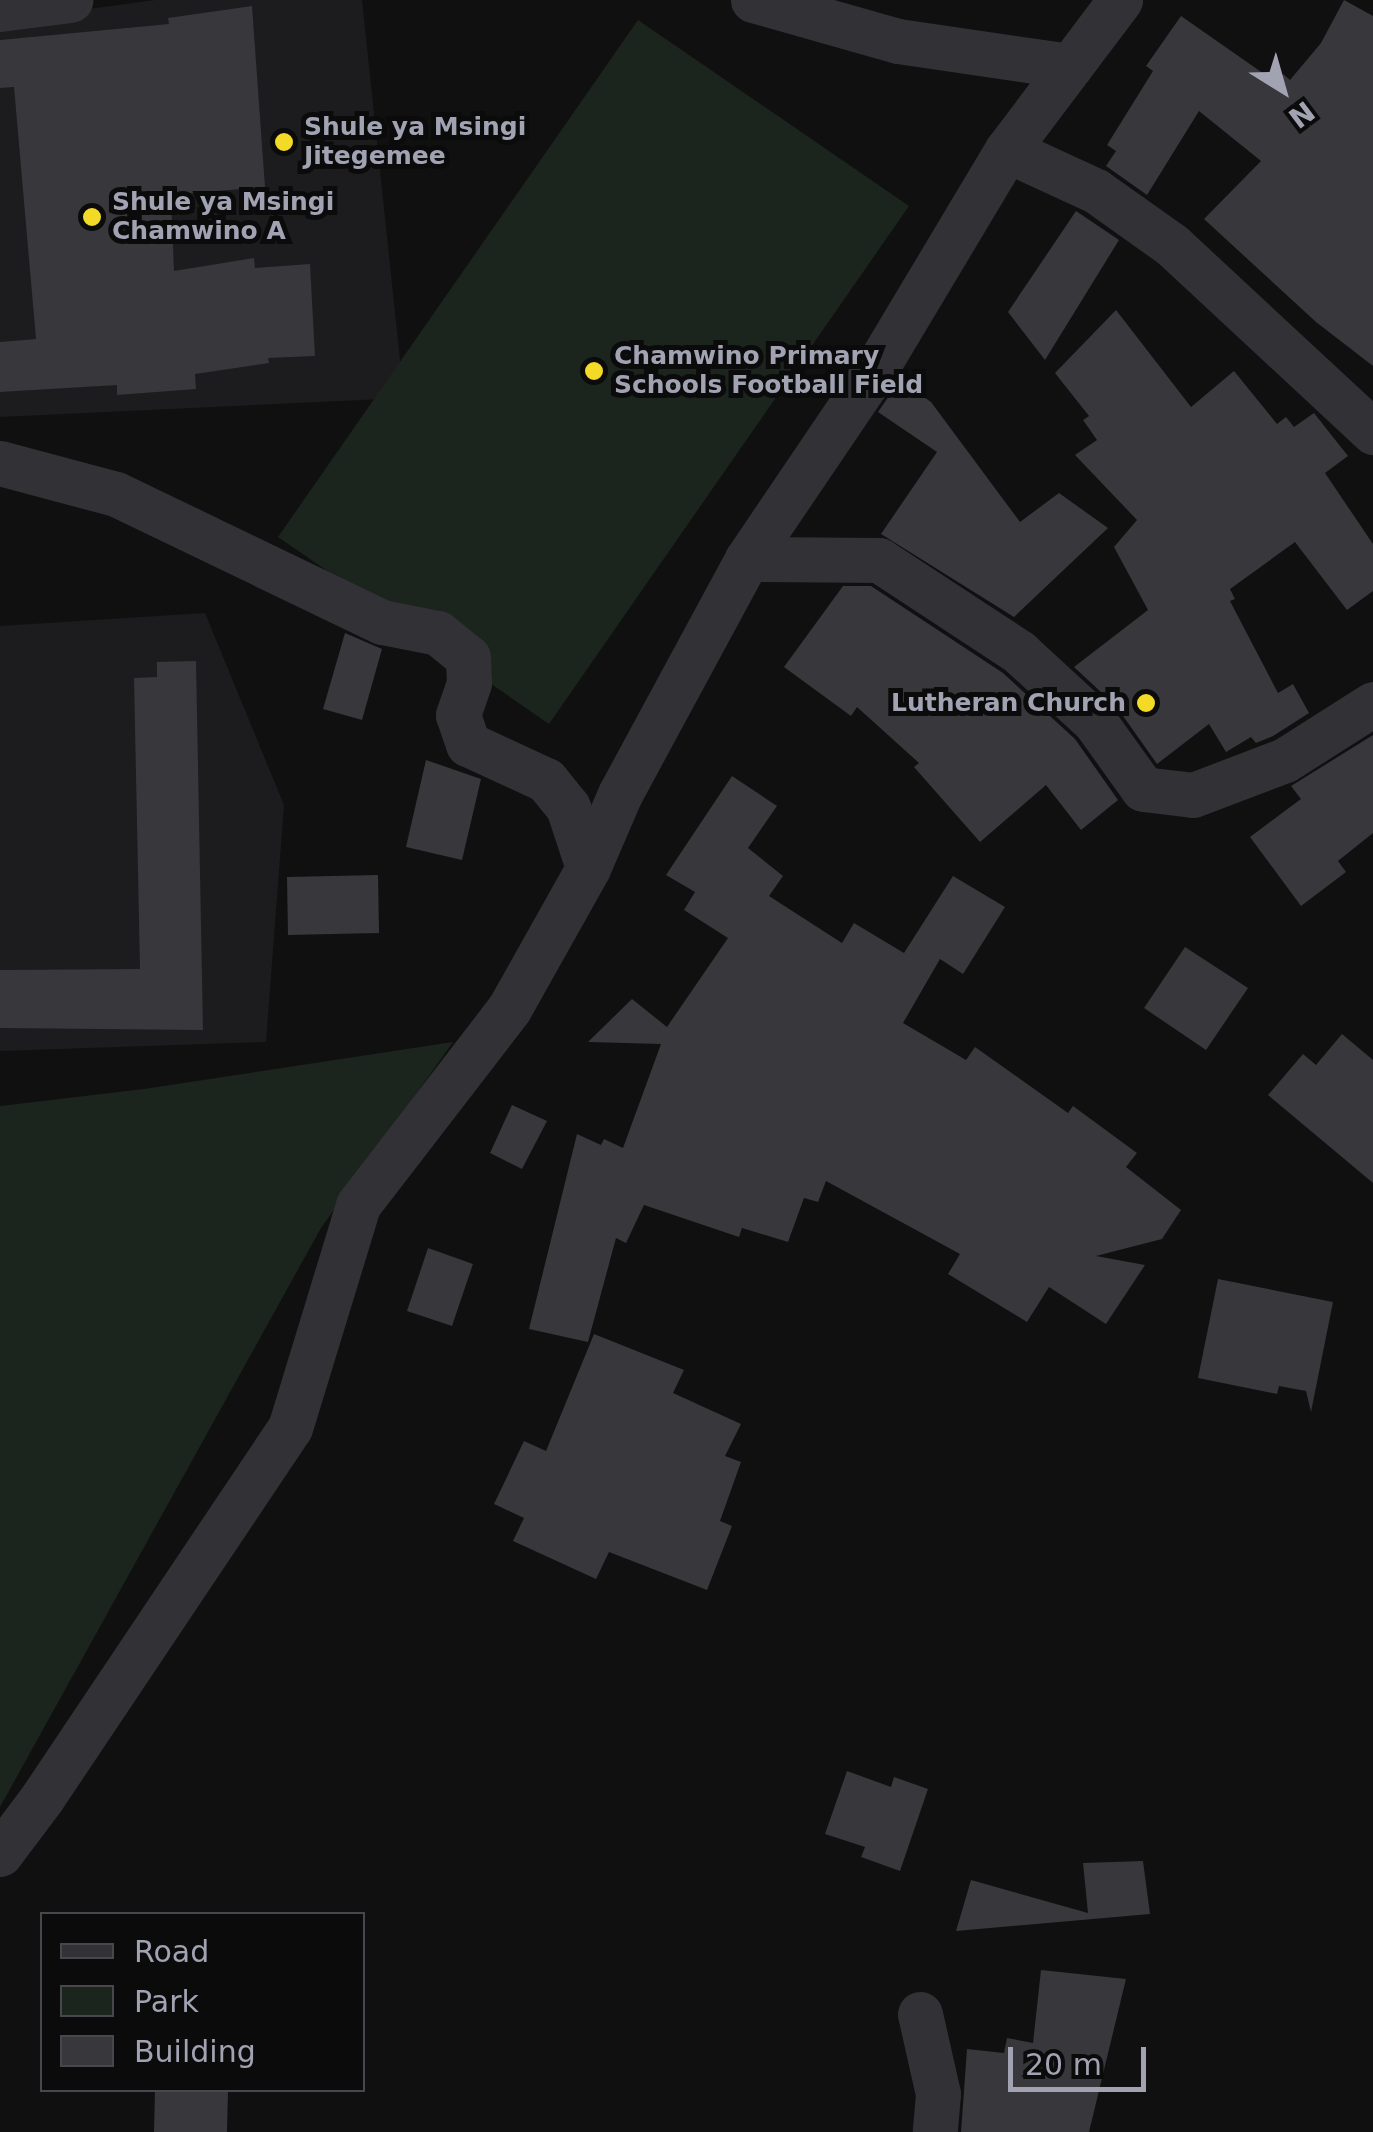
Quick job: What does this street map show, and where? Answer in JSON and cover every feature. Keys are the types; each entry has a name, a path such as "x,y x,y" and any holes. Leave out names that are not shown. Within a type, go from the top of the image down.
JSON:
{"street":[{"path":"0,9 70,0"},
{"path":"754,0 898,41 1070,66"},
{"path":"0,1854 42,1798 290,1428 358,1205 509,1010 588,868 620,794 747,559 877,367 1007,150 1120,0"},
{"path":"1007,150 1096,191 1172,245 1373,432"},
{"path":"0,463 116,494 382,622 438,634 468,657 469,683 458,715 468,744 546,780 568,806 588,868"},
{"path":"747,559 878,560 1019,652 1096,722 1144,789 1192,795 1285,760 1373,704"},
{"path":"920,2014 938,2094 936,2132"}],"shaded area":[{"path":"155,0 362,0 404,398 0,417 0,21"},
{"path":"205,613 284,805 266,1042 0,1051 0,626"}],"green space":[{"name":"Chamwino Primary Schools Football Field","path":"638,20 909,206 549,724 278,537"},
{"path":"453,1042 321,1228 0,1807 0,1106 144,1089"}],"building":[{"path":"1344,0 1373,16 1373,366 1316,322 1204,219 1261,161 1199,111 1147,195 1106,166 1116,151 1107,145 1153,71 1146,66 1181,16 1277,83 1283,74 1290,80 1321,43"},
{"path":"252,6 265,187 171,195 174,271 254,258 255,268 310,264 315,356 268,358 269,363 195,374 196,389 117,395 117,385 0,392 0,342 36,339 14,87 0,88 0,40 169,24 168,18"},
{"path":"1076,211 1119,240 1045,360 1008,312"},
{"path":"1116,310 1191,407 1234,371 1277,424 1286,417 1294,427 1314,413 1348,456 1325,473 1373,544 1373,591 1347,610 1295,542 1230,589 1235,599 1230,601 1278,693 1293,684 1309,713 1273,736 1256,743 1251,737 1226,752 1209,724 1157,764 1116,706 1074,667 1148,610 1114,547 1137,520 1075,455 1097,440 1083,420 1089,416 1055,373"},
{"path":"900,380 931,402 1020,522 1059,493 1108,528 1014,617 881,534 937,452 878,412"},
{"path":"843,586 871,586 1003,673 1075,739 1118,800 1081,830 1046,785 980,842 914,767 919,763 857,707 851,716 784,667"},
{"path":"345,633 382,649 362,720 323,709"},
{"path":"196,661 203,1030 0,1028 0,970 140,969 134,678 157,677 157,662"},
{"path":"1373,735 1373,833 1338,861 1346,872 1301,906 1250,837 1301,799 1291,786"},
{"path":"426,760 481,779 462,860 406,847"},
{"path":"732,776 777,806 748,848 783,876 769,896 842,943 854,923 904,953 953,876 1005,907 963,974 940,959 903,1023 966,1060 975,1047 1068,1113 1073,1106 1137,1153 1126,1167 1181,1210 1162,1239 1096,1256 1145,1265 1106,1324 1049,1287 1027,1322 948,1274 960,1254 826,1181 818,1202 804,1198 788,1242 742,1228 739,1237 644,1205 626,1243 616,1238 588,1342 529,1329 577,1134 601,1145 604,1139 623,1148 661,1044 588,1042 632,999 667,1027 728,938 684,910 695,892 666,875"},
{"path":"378,875 379,933 288,935 287,877"},
{"path":"1185,947 1248,988 1206,1050 1144,1008"},
{"path":"1342,1034 1373,1060 1373,1183 1268,1095 1303,1054 1316,1065"},
{"path":"512,1105 547,1121 522,1169 490,1153"},
{"path":"428,1248 473,1264 452,1326 407,1311"},
{"path":"1218,1279 1333,1302 1311,1412 1306,1391 1279,1386 1277,1394 1198,1378"},
{"path":"594,1334 684,1370 673,1393 741,1424 725,1456 741,1462 720,1521 732,1526 707,1590 609,1552 596,1579 513,1541 524,1518 494,1504 524,1441 546,1451"},
{"path":"847,1771 891,1787 894,1777 928,1789 900,1871 861,1857 865,1847 825,1834"},
{"path":"1143,1861 1150,1914 956,1931 971,1880 1088,1913 1083,1863"},
{"path":"1041,1970 1126,1979 1089,2132 961,2132 967,2049 1004,2053 1007,2038 1033,2043"},
{"path":"155,2092 228,2092 227,2132 154,2132"}],"place":[{"name":"Shule ya Msingi Jitegemee","path":"284,142"},
{"name":"Shule ya Msingi Chamwino A","path":"92,217"},
{"name":"Chamwino Primary Schools Football Field","path":"594,371"},
{"name":"Lutheran Church","path":"1146,703"}]}
